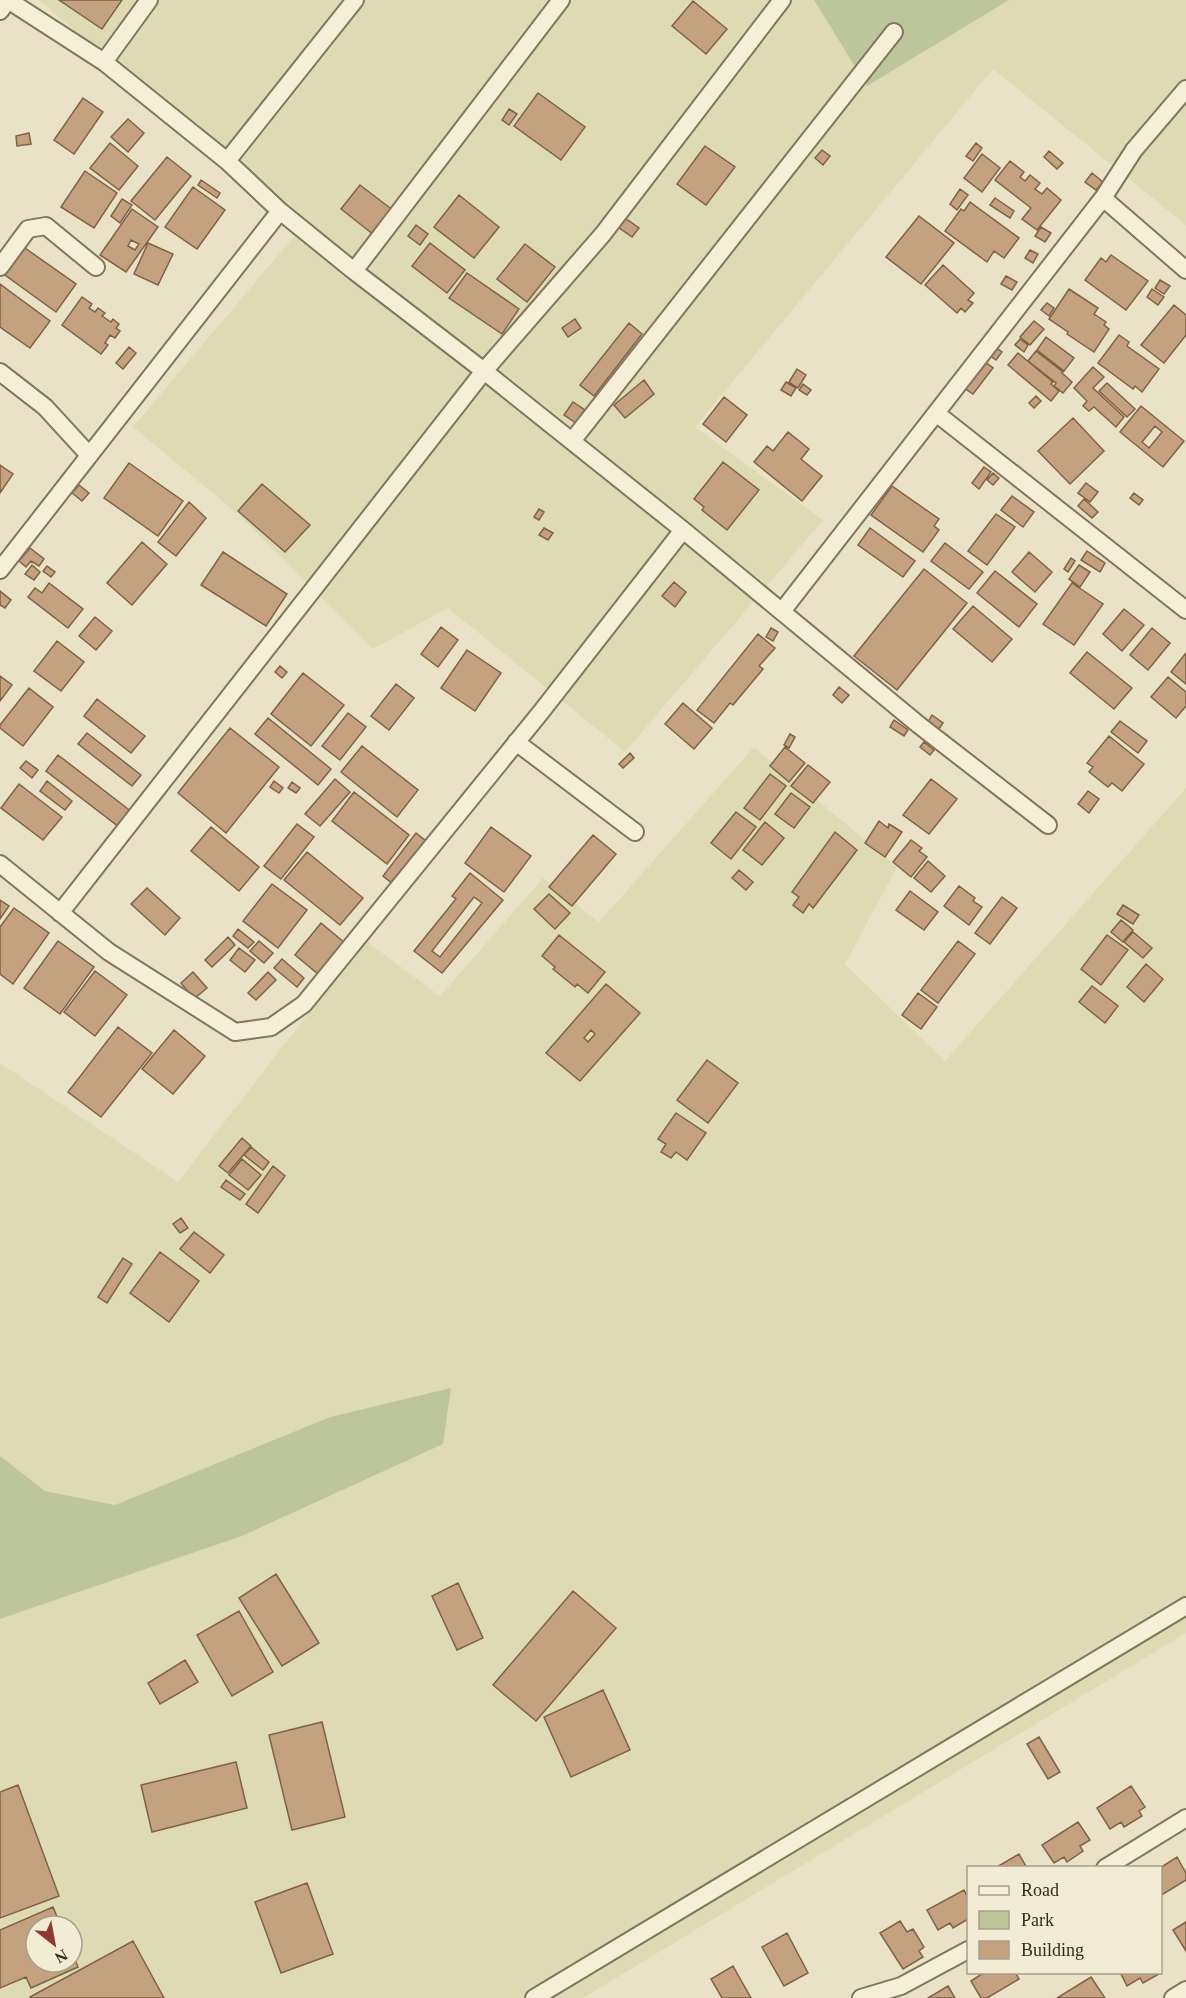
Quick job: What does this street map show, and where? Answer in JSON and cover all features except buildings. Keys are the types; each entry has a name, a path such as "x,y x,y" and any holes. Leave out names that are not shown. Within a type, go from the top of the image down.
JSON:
{"street":[{"path":"0,11 8,0 104,62 227,161 280,211 354,271 572,441 783,610 920,725 1048,825"},
{"path":"104,62 149,0"},
{"path":"227,161 355,0"},
{"path":"354,271 561,0"},
{"path":"60,913 484,371 603,234 782,0"},
{"path":"572,441 894,32"},
{"path":"783,610 1103,198 1134,150 1186,88"},
{"path":"1103,198 1186,270"},
{"path":"1,565 280,211"},
{"path":"0,267 28,229 46,226 96,267"},
{"path":"0,372 45,407 89,455"},
{"path":"936,413 1186,610"},
{"path":"0,864 109,952 235,1032 271,1027 304,1004 516,742 683,530"},
{"path":"516,742 635,832"},
{"path":"534,1998 1186,1606"},
{"path":"1109,1866 1184,1824"},
{"path":"861,1998 902,1986 967,1951"},
{"path":"1173,1998 1186,1990"}],"shaded area":[{"path":"39,0 1186,0 1186,225 993,69 695,427 823,520 625,752 448,608 373,649 237,513 133,427 306,222 227,161"},
{"path":"754,747 897,867 845,964 945,1061 1186,788 1186,1633 583,1998 0,1998 0,1619 242,1536 442,1444 330,1417 115,1505 45,1491 0,1456 0,1063 178,1182 365,940 440,996 543,878 599,922"}],"green space":[{"path":"814,0 1009,0 867,86"},
{"path":"451,1388 443,1444 242,1536 0,1619 0,1456 45,1491 115,1505 330,1417"}]}
